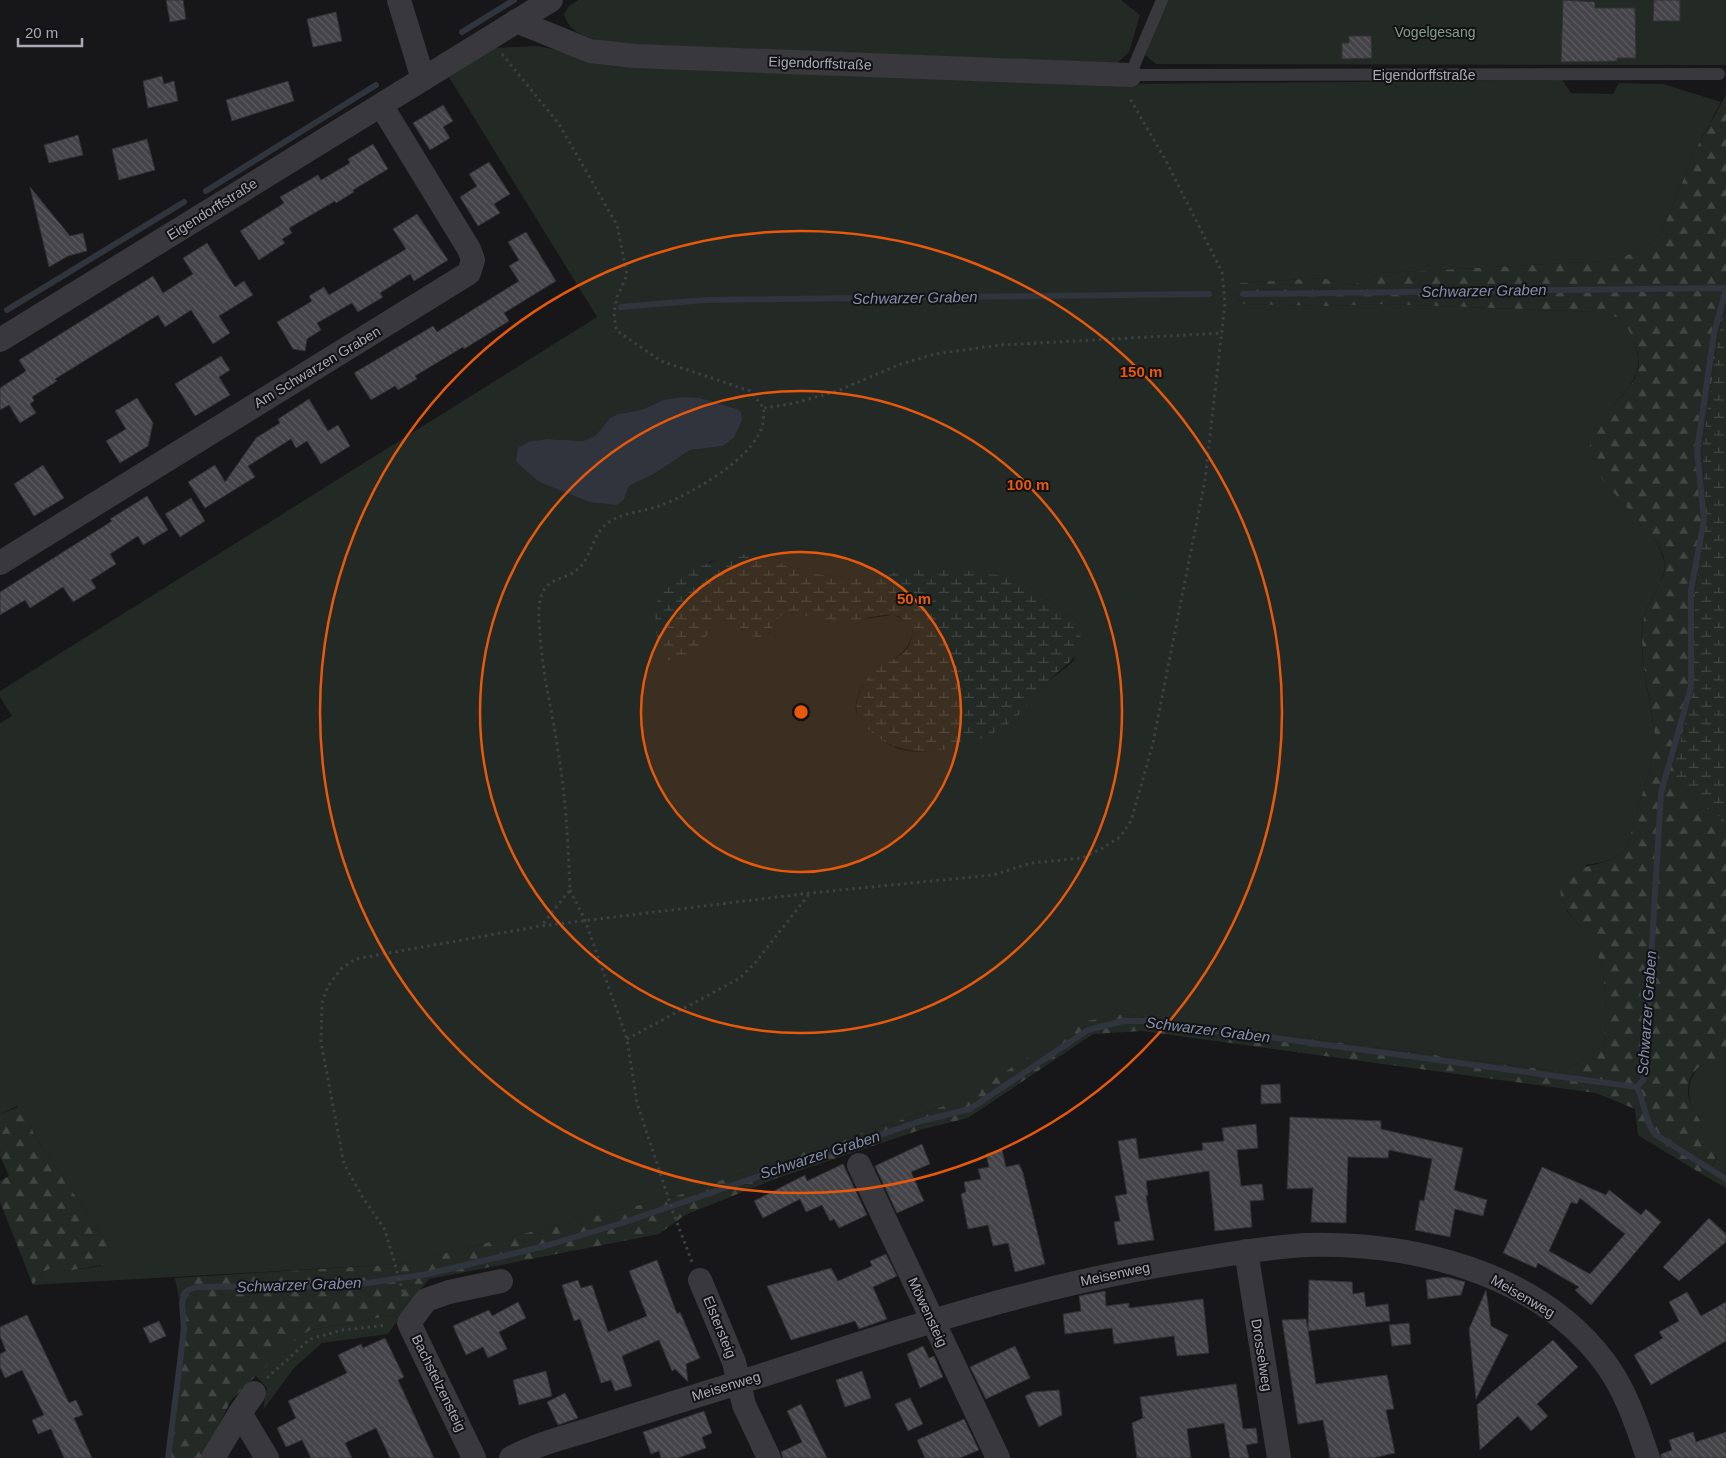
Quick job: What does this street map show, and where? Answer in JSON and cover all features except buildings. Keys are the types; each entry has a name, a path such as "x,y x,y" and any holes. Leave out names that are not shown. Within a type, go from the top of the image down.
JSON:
{"street":[{"path":"399,0 423,79"},
{"name":"Eigendorffstraße","path":"0,340 550,0"},
{"name":"Eigendorffstraße","path":"516,22 590,51 635,56 1130,75"},
{"name":"Am Schwarzen Graben","path":"0,563 469,273 473,260 469,249 381,105"},
{"name":"Möwensteig","path":"859,1165 998,1458"},
{"name":"Meisenweg","path":"511,1458 558,1440 931,1320 1036,1291 1101,1277 1246,1252 1308,1245 1360,1246 1436,1260 1495,1278 1543,1304 1565,1320 1605,1362 1622,1390 1648,1458"},
{"name":"Drosselweg","path":"1246,1252 1279,1458"},
{"name":"Elstersteig","path":"700,1280 734,1362 744,1405 769,1458"},
{"name":"Bachstelzensteig","path":"474,1458 409,1323 426,1300 449,1292 501,1281"},
{"path":"213,1458 254,1393"},
{"path":"240,1413 267,1458"}],"lane":[{"path":"1130,75 1162,0"},
{"name":"Eigendorffstraße","path":"1130,75 1719,74"}],"path":[{"path":"489,38 560,124 617,225 627,275 617,297 614,313 616,330 661,361 750,391 764,408 762,425 758,434 742,455 687,495 657,507 619,517 608,523 600,530 579,568 550,581 542,593 539,610 542,671 558,750 568,832 570,890 584,920 627,1039 637,1103 673,1212 700,1280"},
{"path":"402,1285 385,1230 362,1196 344,1164 321,1042 322,1003 328,986 341,969 355,960 541,926 810,893 993,874 1031,863 1082,858 1120,837 1131,820 1157,724 1206,480 1225,303 1222,272 1165,160 1127,92 1130,75"},
{"path":"764,408 795,403 837,391 901,364 935,354 1002,345 1222,333"},
{"path":"541,926 570,890"},
{"path":"627,1039 740,978 755,963 810,893"},
{"path":"254,1393 272,1372 310,1339 343,1330 409,1323"}],"green space":[{"path":"578,0 1121,0 1140,15 1129,52 1117,63 618,44 593,39 578,33 572,28 564,14 569,6"},
{"name":"Vogelgesang","path":"1167,0 1726,0 1726,65 1156,64 1145,55"},
{"path":"537,46 557,50 1120,84 1562,80 1571,93 1613,94 1619,83 1663,84 1721,102 1697,147 1661,233 1642,251 1605,261 1382,273 1352,285 1321,278 1240,283 1236,286 1237,297 1244,304 1324,306 1384,304 1599,312 1615,316 1628,324 1639,358 1637,372 1629,388 1603,417 1600,476 1636,515 1653,537 1663,557 1664,573 1647,609 1642,629 1643,658 1655,735 1655,750 1627,847 1614,858 1586,865 1567,911 1589,937 1599,959 1605,996 1604,1046 1563,1072 1123,1014 956,1102 676,1196 401,1264 33,1285 43,1272 51,1268 67,1271 101,1266 109,1245 35,1137 29,1121 17,1106 0,1114 0,723 12,716 0,697 0,691 597,317 449,77 494,48","holes":["701,398 737,409 742,421 734,438 723,446 690,450 654,474 629,486 624,499 589,502 539,482 516,462 548,439 583,441 596,435 610,418 618,414 641,410 663,400","753,553 810,573 845,578 870,578 899,571 1029,587 1064,610 1080,624 1075,657 1071,664 1049,681 1015,717 991,734 966,744 936,750 922,752 899,749 883,741 870,731 856,713 856,706 860,692 867,681 875,672 903,652 909,643 913,631 906,620 893,615 843,622 816,619 800,613 788,613 780,615 769,633 743,631 734,621 720,620 712,627 709,562"]},
{"path":"1726,95 1726,307 1718,337 1702,450 1706,518 1695,592 1693,690 1675,763 1675,776 1681,786 1726,822 1726,1064 1711,1062 1699,1067 1691,1078 1688,1093 1693,1109 1715,1147 1716,1152 1713,1165 1705,1176 1638,1135 1635,1109 1596,1093 1142,1031 1093,1034 968,1118 923,1129 775,1179 685,1215 659,1234 429,1279 416,1295 394,1315 310,1330 286,1347 231,1400 203,1458 168,1458 182,1313 175,1278 401,1264 676,1196 956,1102 1087,1021 1123,1014 1563,1072 1604,1046 1605,996 1602,971 1595,948 1590,939 1567,911 1563,903 1560,882 1587,866 1613,859 1627,847 1655,750 1655,735 1643,660 1642,630 1646,610 1664,575 1664,558 1659,546 1649,532 1600,476 1590,454 1591,437 1597,425 1627,390 1638,371 1638,354 1628,328 1622,320 1599,312 1384,304 1324,306 1244,304 1238,299 1236,286 1240,283 1321,278 1352,285 1382,273 1605,261 1642,251 1661,233 1697,147"},
{"path":"1726,307 1726,822 1681,786 1675,776 1675,763 1693,690 1695,592 1706,518 1702,450 1718,337"},
{"path":"753,553 810,573 845,578 870,578 899,571 940,567 998,575 1029,587 1064,610 1080,624 1077,653 1019,714 999,730 968,744 950,748 916,751 899,748 884,741 860,722 856,708 863,686 871,674 907,649 913,631 900,617 881,615 855,621 840,622 819,620 795,613 787,613 778,618 769,632 760,637 750,635 734,621 720,620 695,650 683,659 669,660 663,654 659,646 656,623 657,603 661,593 699,567 730,557"},
{"path":"1716,1060 1726,1064 1726,1188 1705,1176 1715,1162 1716,1152 1698,1121 1689,1089 1690,1081 1698,1068 1703,1064"},
{"path":"24,1105 30,1112 29,1121 35,1137 109,1245 110,1254 107,1264 67,1271 51,1268 43,1272 33,1285 0,1202 0,1181 9,1176 0,1156 0,1114"},
{"path":"416,1295 388,1334 322,1343 294,1368 263,1410 267,1388 255,1375 286,1347 310,1330 394,1315"}],"shaded area":[{"path":"684,397 701,398 737,409 741,412 742,421 734,438 723,446 690,450 654,474 629,486 624,499 617,505 589,502 539,482 516,462 518,448 528,442 548,439 583,441 596,435 610,418 618,414 641,410 663,400"}],"waterway":[{"path":"462,32 514,0"},
{"path":"206,191 376,85"},
{"path":"7,310 184,202"},
{"name":"Schwarzer Graben","path":"1243,294 1726,288"},
{"name":"Schwarzer Graben","path":"168,1458 184,1330 182,1302 188,1290 197,1287 348,1286 428,1274 545,1246 622,1223 921,1121 970,1109 1088,1030 1123,1021 1150,1021 1637,1087 1644,1079 1661,793 1691,687 1691,590 1704,520 1697,451 1714,333 1726,289"},
{"name":"Schwarzer Graben","path":"621,307 706,300 1209,294"},
{"path":"1637,1087 1647,1119 1656,1135 1726,1179"}]}
